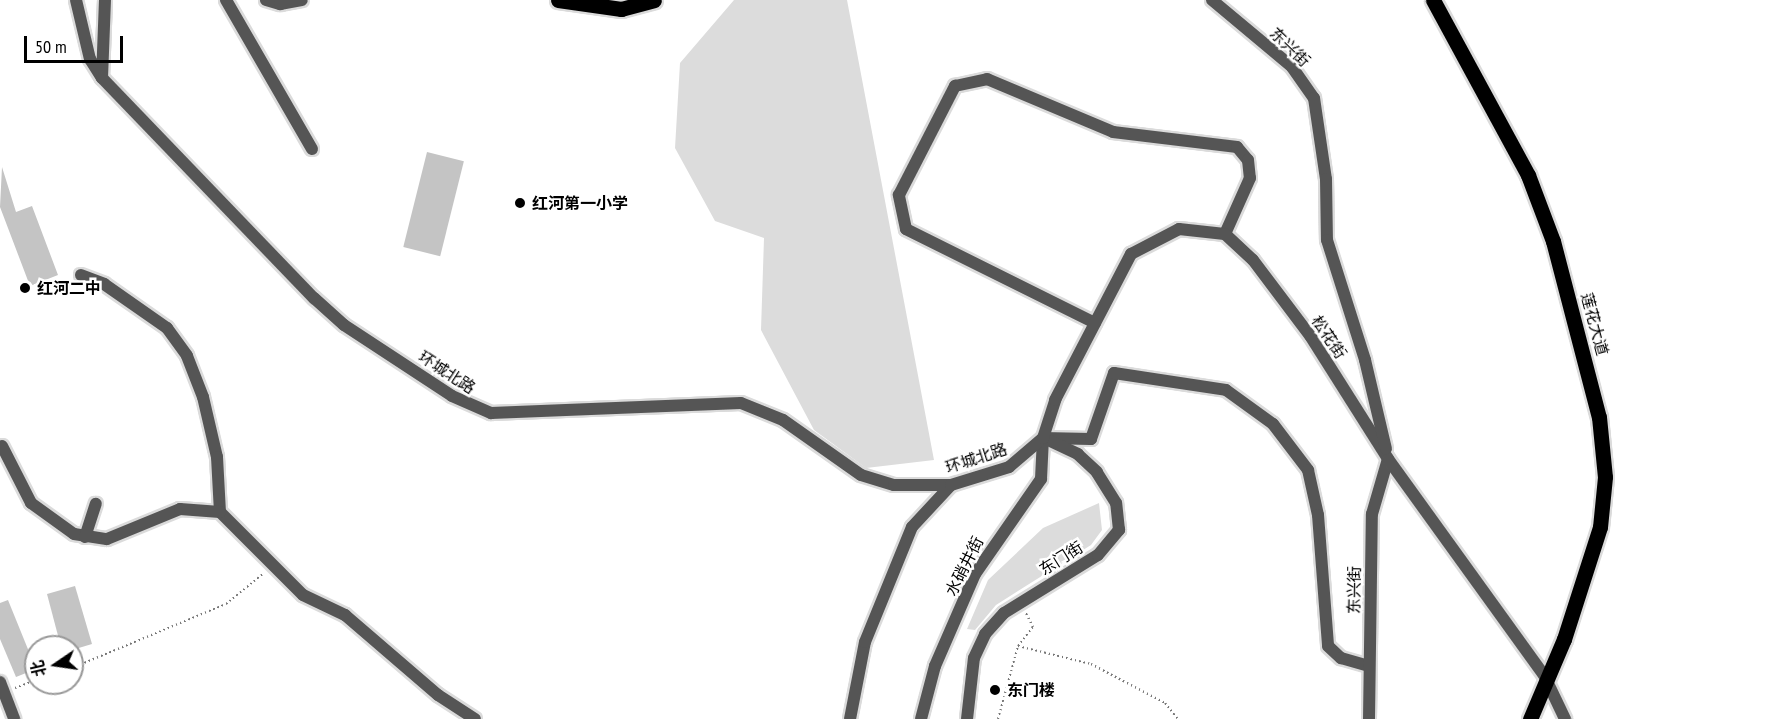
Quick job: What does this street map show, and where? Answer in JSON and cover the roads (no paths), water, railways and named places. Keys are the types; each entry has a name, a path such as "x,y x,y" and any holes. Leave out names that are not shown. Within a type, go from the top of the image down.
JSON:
{"main road":[{"path":"558,0 621,9 654,0"},
{"name":"莲花大道","path":"1433,0 1528,175 1553,241 1599,417 1605,477 1600,527 1564,639 1545,677 1530,719"}],"street":[{"name":"环城北路","path":"76,0 90,59 102,78 314,298 344,325 470,407 520,416 741,403 783,420 861,475 894,485 951,485 1009,467 1043,438"},
{"path":"102,78 105,0"},
{"path":"226,0 312,149"},
{"path":"266,0 280,4 302,0"},
{"name":"东兴街","path":"1043,438 1091,439 1114,373 1226,390 1273,424 1308,470 1318,515 1328,646 1341,658 1369,666 1371,514 1388,459 1365,360 1327,240 1326,179 1314,98 1292,67 1212,0"},
{"path":"1043,438 1055,400 1095,323 1121,270 1144,244 1179,229 1225,234 1250,178 1248,160 1237,147 1113,132 987,79 956,86 899,195 906,229 1095,323"},
{"name":"松花街","path":"1225,234 1253,260 1311,337 1388,459 1545,677 1565,719"},
{"path":"81,275 104,284 167,328 186,356 203,397 217,457 220,512"},
{"name":"东门街","path":"967,719 974,658 985,634 1022,602 1098,555 1119,530 1116,503 1097,472 1078,454 1043,438"},
{"name":"水硝井街","path":"921,719 936,666 975,574 1041,479 1043,438"},
{"path":"2,446 31,503 52,522 85,537 123,535 180,509 220,512 303,596 345,615 438,695 474,719"},
{"path":"850,719 865,642 912,527 951,485"},
{"path":"85,537 96,504"},
{"path":"1368,719 1369,666"},
{"path":"2,687 14,719"}],"place":[{"name":"红河第一小学","path":"520,203"},
{"name":"红河二中","path":"25,288"},
{"name":"东门楼","path":"995,690"}]}
